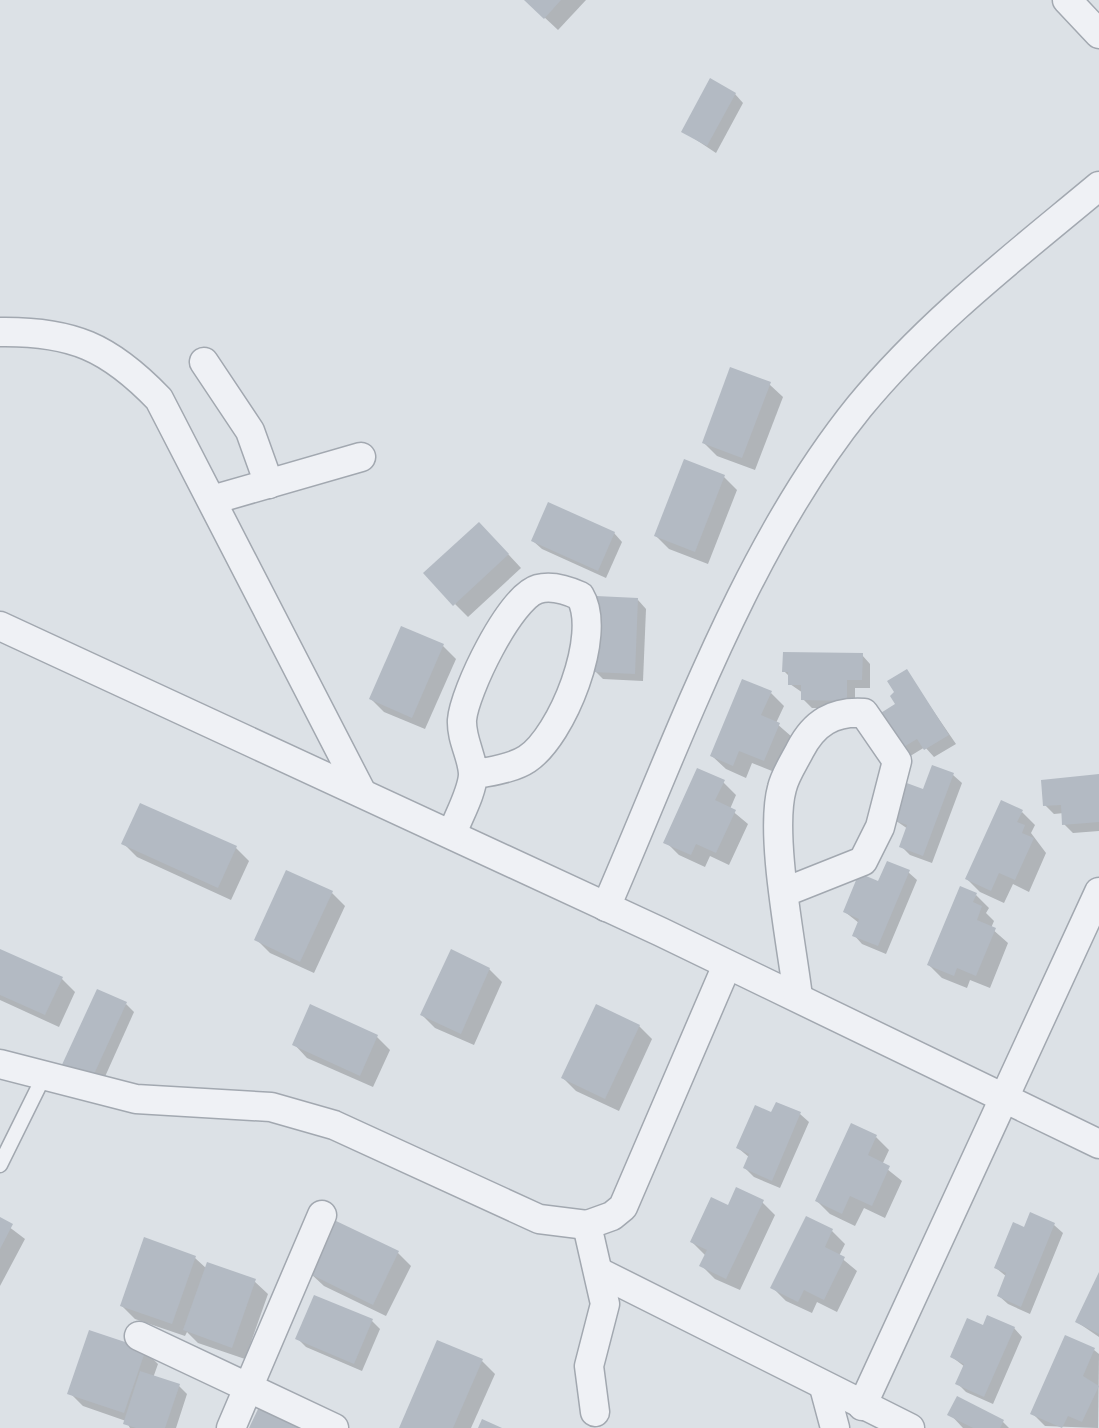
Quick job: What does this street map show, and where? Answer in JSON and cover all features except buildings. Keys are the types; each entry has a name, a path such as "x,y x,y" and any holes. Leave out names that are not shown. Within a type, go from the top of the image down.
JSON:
{"street":[{"path":"1067,0 1099,34"},
{"path":"606,907 758,564 835,440 878,386 949,309 1099,186"},
{"path":"0,332 34,331 66,336 108,352 133,371 159,399 362,793"},
{"path":"204,362 250,431 269,484"},
{"path":"212,500 361,457"},
{"path":"452,834 473,775 462,735 462,717 490,649 519,603 530,593 554,588 580,596 587,613 583,655 577,679 551,735 526,760 473,775"},
{"path":"0,626 798,997 1099,1144"},
{"path":"785,892 857,866 880,827 897,761 864,713 822,721 811,729 784,781 778,830 785,892 798,997"},
{"path":"862,1406 1099,892"},
{"path":"0,1044 20,1070 136,1099 271,1107 300,1113 334,1125 539,1219 587,1225 612,1216 623,1207 727,965"},
{"path":"231,1428 322,1215"},
{"path":"587,1225 605,1304 589,1366 595,1412"},
{"path":"599,1272 910,1428"},
{"path":"139,1336 334,1428"},
{"path":"824,1387 835,1428"}],"lane":[{"path":"0,1165 20,1070"}]}
